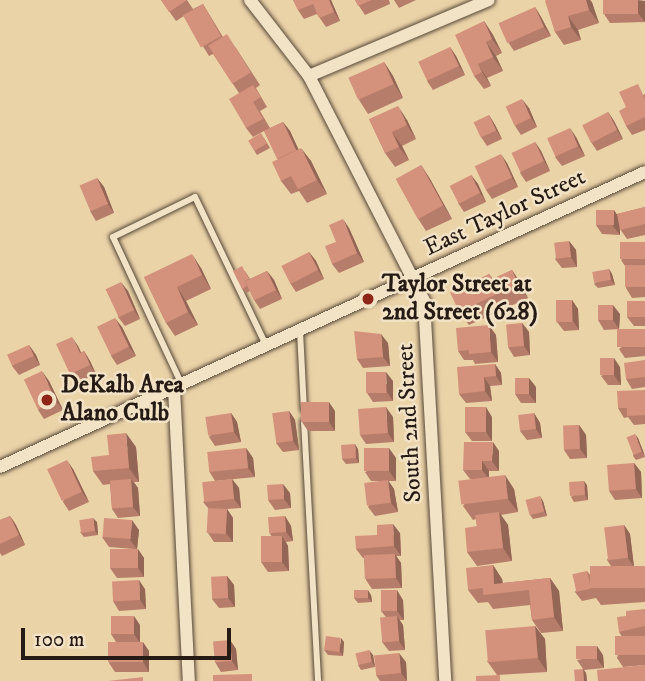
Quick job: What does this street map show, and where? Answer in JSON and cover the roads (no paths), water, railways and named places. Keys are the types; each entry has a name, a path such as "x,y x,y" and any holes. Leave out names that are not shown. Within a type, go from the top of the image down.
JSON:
{"street":[{"name":"South 2nd Street","path":"250,0 309,76 424,301 445,681"},
{"path":"309,76 488,0"},
{"name":"East Taylor Street","path":"2,462 178,387 645,172"},
{"path":"178,387 189,681"}],"lane":[{"path":"178,387 113,237 195,197 266,346"},
{"path":"300,331 318,681"}],"place":[{"name":"Taylor Street at 2nd Street (628)","path":"368,299"},
{"name":"DeKalb Area Alano Culb","path":"47,400"}]}
